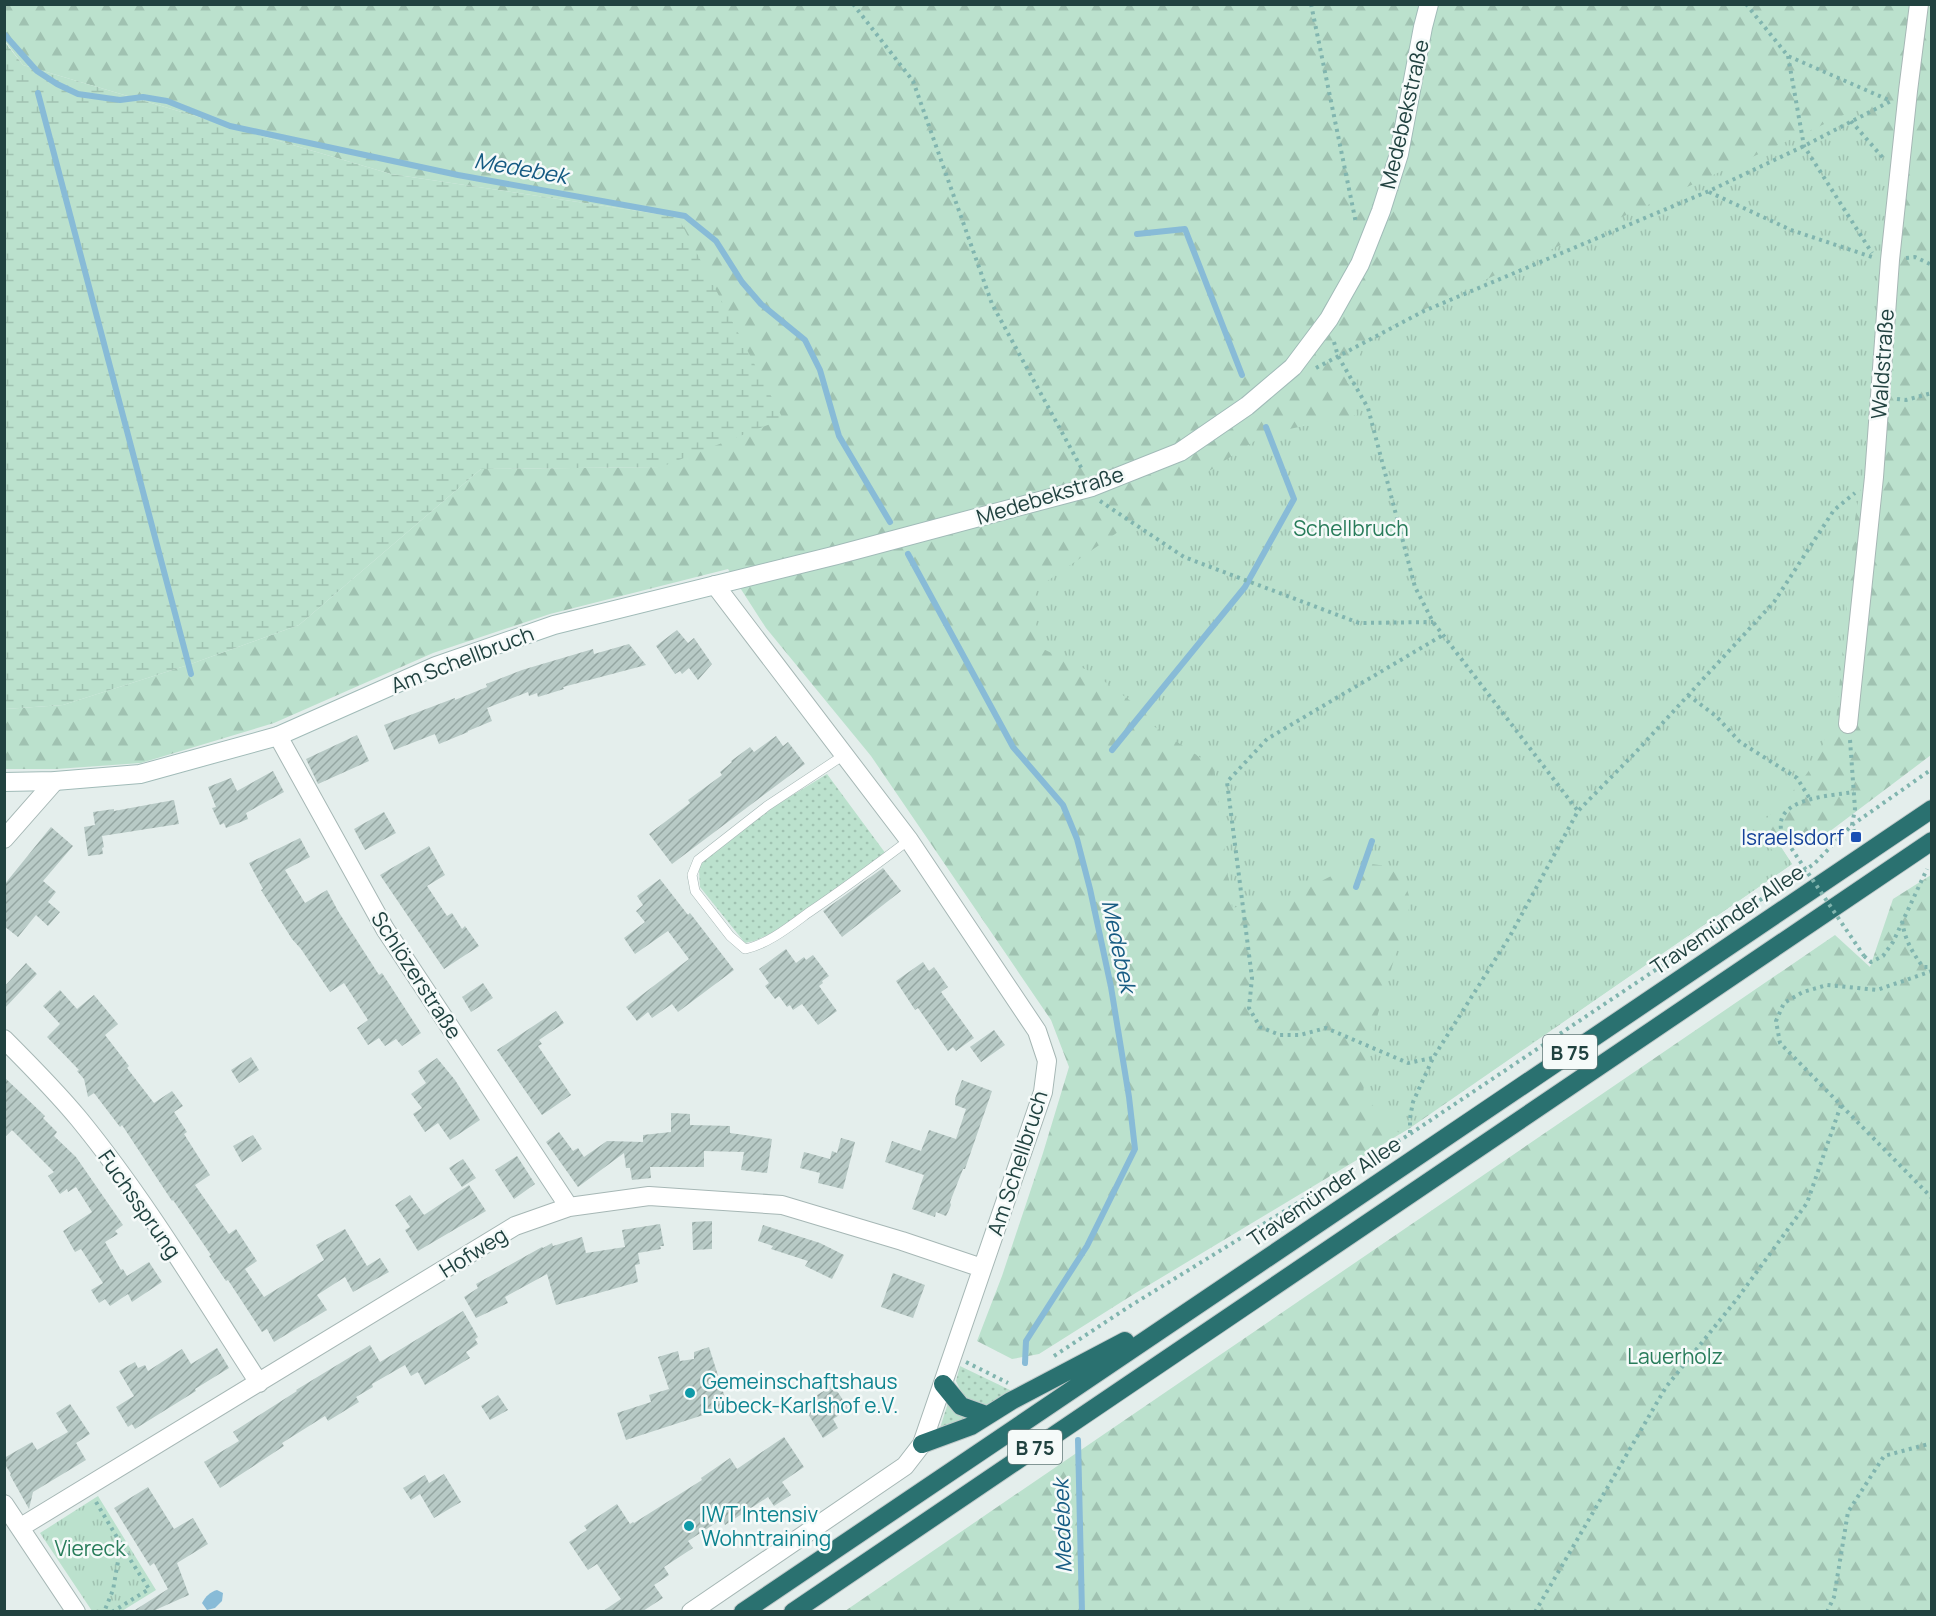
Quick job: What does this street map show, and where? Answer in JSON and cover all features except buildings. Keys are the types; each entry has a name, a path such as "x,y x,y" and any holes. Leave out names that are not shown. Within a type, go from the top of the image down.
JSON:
{"highway":[{"name":"Travemünder Allee","path":"743,1611 1932,809"},
{"name":"B 75","path":"793,1611 1932,841"},
{"path":"922,1444 971,1426 986,1415 1209,1296"},
{"path":"943,1384 961,1406 986,1415"}],"street":[{"name":"Medebekstraße","path":"715,585 848,553 1092,487 1180,452 1247,406 1293,367 1329,319 1360,264 1399,154 1429,4"},
{"name":"Waldstraße","path":"1848,724 1874,477 1890,260 1919,4"},
{"name":"Am Schellbruch","path":"4,782 55,781 141,774 278,736 436,666 554,625 715,585 909,840 1036,1031 1047,1061 1043,1092 922,1444"},
{"name":"Schlözerstraße","path":"278,736 386,929 569,1207"},
{"path":"4,839 55,781"},
{"name":"Fuchssprung","path":"4,1039 79,1118 167,1241 259,1383"},
{"name":"Hofweg","path":"21,1527 515,1226 569,1207 649,1196 782,1204 982,1268"},
{"path":"691,1611 905,1466 922,1444"},
{"path":"4,1504 76,1611"}],"lane":[{"path":"844,755 767,806 698,860 692,874 695,891 737,943 745,949 755,947 842,890 909,840"}],"path":[{"path":"853,4 913,81 992,304 1101,503 1184,557 1359,623 1433,622"},
{"path":"1311,4 1357,228"},
{"path":"1307,372 1424,311 1709,191 1892,101 1788,56 1746,4"},
{"path":"1709,191 1791,230 1876,258 1804,146 1788,56"},
{"path":"1890,260 1915,257 1932,265"},
{"path":"1329,319 1338,356 1368,408 1415,587 1433,622 1578,810"},
{"path":"1880,397 1906,399 1932,393"},
{"path":"1410,1134 1413,1101 1433,1058 1510,936 1578,810 1635,753 1773,602 1834,510 1874,477"},
{"path":"1433,1058 1408,1063 1326,1028 1300,1035 1280,1035 1260,1027 1250,1008 1252,978 1227,782 1267,739 1443,634"},
{"path":"1688,695 1716,716 1740,742 1797,778 1810,799"},
{"path":"1848,724 1856,809 1852,825 1856,837"},
{"path":"1050,1358 1130,1306 1410,1134 1814,864 1852,825 1932,769"},
{"path":"1854,792 1810,799 1795,805 1783,815 1779,827 1864,956 1871,962 1882,956 1893,942 1927,869"},
{"path":"1902,921 1905,938 1913,954 1923,967 1932,969"},
{"path":"1932,969 1877,990 1827,985 1803,992 1784,1003 1776,1022 1779,1043 1932,1198"},
{"path":"1535,1611 1666,1388 1737,1299 1807,1203 1841,1105"},
{"path":"952,1355 1011,1384"},
{"path":"1827,1611 1834,1597 1848,1512 1884,1455 1932,1443"},
{"path":"94,1499 149,1589 112,1611"},
{"path":"104,1611 113,1590 121,1544"}],"green space":[{"name":"Schellbruch","path":"5,4 1931,5 1931,755 1813,844 1792,832 1777,834 1776,840 1792,864 1410,1128 1134,1294 1039,1354 1012,1359 977,1341 1002,1276 1069,1067 1051,1020 871,756 766,628 728,569 550,614 433,653 274,723 141,763 56,769 5,769 5,709 63,705 188,665 299,625 481,469 661,467 678,217 391,174 23,65 5,41"},
{"path":"4,41 23,65 391,174 678,217 783,419 661,467 481,469 299,625 188,665 63,705 5,709"},
{"path":"1857,109 1894,154 1835,732 1825,738 1813,764 1796,788 1754,831 1774,852 1781,847 1792,864 1400,1134 1363,1095 1367,1051 1411,902 1400,868 1365,863 1341,871 1292,896 1232,908 1214,767 1152,725 1144,711 1093,673 1037,646 1035,594 1040,586 1265,434 1357,415 1351,386 1347,382 1366,341 1382,334 1381,331 1476,284"},
{"path":"827,774 886,854 772,933 745,943 700,887 701,861 770,809"},
{"name":"Lauerholz","path":"1931,875 1931,1611 845,1611 1835,935 1870,967 1893,899"},
{"path":"960,1366 1012,1391 987,1406 971,1401 964,1396 956,1381"},
{"path":"948,1403 969,1418 940,1428"},
{"name":"Viereck","path":"98,1496 156,1590 122,1611 92,1611 40,1533"}],"water":[{"path":"217,1590 223,1593 222,1601 215,1608 207,1610 202,1603 208,1595"}],"waterway":[{"name":"Medebek","path":"4,34 37,71 78,94 120,100 143,97 167,101 230,126 458,175 685,216 716,241 742,282 761,304 805,340 820,370 839,436 890,522"},
{"path":"38,93 191,674"},
{"path":"1137,234 1185,229 1242,375"},
{"path":"1112,750 1245,587 1294,499 1266,427"},
{"name":"Medebek","path":"908,554 1013,747 1063,805 1077,839 1111,987 1129,1097 1135,1149 1087,1246 1026,1341 1025,1363"},
{"path":"1356,887 1372,841"},
{"name":"Medebek","path":"1078,1440 1082,1612"}],"place":[{"name":"Israelsdorf","path":"1856,837"},
{"name":"Gemeinschaftshaus Lübeck-Karlshof e.V.","path":"690,1393"},
{"name":"IWT Intensiv Wohntraining","path":"689,1526"}]}
